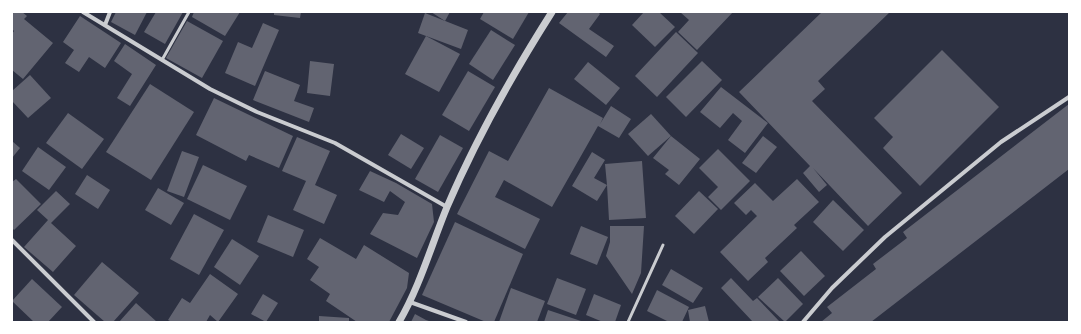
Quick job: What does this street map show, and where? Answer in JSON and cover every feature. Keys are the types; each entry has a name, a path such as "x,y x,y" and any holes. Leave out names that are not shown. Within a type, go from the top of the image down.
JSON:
{"street":[{"path":"83,12 210,89 242,106 335,143 448,207"},
{"path":"105,25 110,12"},
{"path":"399,322 410,302 448,207 495,106 552,12"},
{"path":"803,322 832,288 885,237 1001,142 1069,97"},
{"path":"12,240 94,322"},
{"path":"410,302 466,322"}],"lane":[{"path":"162,60 189,12"},
{"path":"628,322 664,245"}],"building":[{"path":"12,12 22,12 27,16 24,19 53,43 23,79 12,70 12,34 14,31 12,29"},
{"path":"116,12 147,12 135,35 111,22"},
{"path":"156,12 183,12 165,44 144,32"},
{"path":"194,12 240,12 225,36 192,17"},
{"path":"274,12 301,12 300,18 274,15"},
{"path":"431,12 450,12 445,21"},
{"path":"484,12 529,12 513,39 480,19"},
{"path":"568,12 598,12 600,14 589,29 614,46 606,57 559,23"},
{"path":"644,12 659,12 675,27 655,47 632,25"},
{"path":"680,12 733,12 697,50 678,32 689,20"},
{"path":"822,12 890,12 818,81 825,89 812,101 902,193 868,226 813,168 827,185 819,192 803,173 810,166 739,92"},
{"path":"425,13 468,30 461,49 418,33"},
{"path":"80,16 121,43 105,68 89,57 79,72 65,63 74,50 63,42"},
{"path":"187,21 223,41 202,78 166,58"},
{"path":"263,23 279,30 255,86 225,73 238,42 252,48"},
{"path":"491,30 515,45 493,80 469,64"},
{"path":"676,32 698,53 657,97 635,76"},
{"path":"426,36 460,54 439,92 405,74"},
{"path":"125,44 156,65 130,106 117,98 132,74 114,61"},
{"path":"942,50 999,107 920,186 883,148 893,137 874,118"},
{"path":"310,61 334,64 330,96 307,93"},
{"path":"702,61 722,80 686,117 666,97"},
{"path":"588,62 620,88 606,105 574,79"},
{"path":"265,71 300,85 294,101 314,108 309,122 253,100"},
{"path":"468,71 495,87 469,131 442,115"},
{"path":"30,75 51,98 28,118 12,101 12,91"},
{"path":"150,84 194,112 151,180 106,152"},
{"path":"721,87 768,123 745,153 728,140 742,121 733,113 720,128 700,112"},
{"path":"549,88 603,118 600,124 611,106 631,119 619,138 598,126 552,207 504,180 495,197 540,219 525,249 457,214 489,151 508,161"},
{"path":"214,98 293,136 279,168 249,155 246,161 196,135"},
{"path":"1069,104 1069,169 871,322 821,322 832,313 827,307 876,269 873,264 907,238 903,232"},
{"path":"68,113 104,139 82,169 46,143"},
{"path":"651,114 671,136 648,156 628,134"},
{"path":"401,134 424,148 411,169 388,155"},
{"path":"440,135 463,148 438,192 415,179"},
{"path":"671,136 700,159 679,185 665,174 669,170 653,158"},
{"path":"763,136 777,147 756,173 742,163"},
{"path":"297,137 330,151 315,185 337,195 324,224 293,210 306,181 282,171"},
{"path":"12,141 20,148 12,158"},
{"path":"38,147 66,167 49,190 22,171"},
{"path":"718,149 750,181 721,210 708,197 718,187 699,168"},
{"path":"182,151 199,157 184,197 167,191"},
{"path":"592,152 605,160 594,178 607,185 597,201 572,186"},
{"path":"642,161 646,218 609,220 605,164"},
{"path":"203,165 247,186 230,220 187,199"},
{"path":"370,171 396,183 432,204 434,222 417,258 370,234 383,213 398,215 405,202 390,191 384,202 359,190"},
{"path":"87,175 110,190 98,209 75,194"},
{"path":"16,179 41,204 14,230 12,228 12,182"},
{"path":"797,179 819,202 794,225 797,228 765,258 768,262 748,281 720,252 757,216 751,210 746,215 734,203 755,183 773,201"},
{"path":"158,188 184,203 171,225 145,210"},
{"path":"56,191 70,204 51,223 76,246 53,272 24,247 48,220 37,210"},
{"path":"699,191 718,209 694,234 675,216"},
{"path":"833,200 864,230 843,251 813,222"},
{"path":"194,214 224,230 199,275 170,259"},
{"path":"268,215 304,230 293,257 257,242"},
{"path":"455,222 523,254 494,322 486,322 422,295"},
{"path":"581,226 608,237 597,265 570,254"},
{"path":"610,226 644,226 641,273 632,294 606,256 610,242"},
{"path":"320,238 356,259 364,245 409,273 407,288 389,322 357,322 326,301 330,294 310,280 319,267 307,259"},
{"path":"232,239 259,256 240,285 214,267"},
{"path":"801,251 825,276 804,296 780,271"},
{"path":"102,262 139,293 113,322 105,322 74,295"},
{"path":"671,269 703,288 693,303 662,285"},
{"path":"210,274 238,294 218,322 210,315 206,322 172,322 168,320 182,298 190,303"},
{"path":"557,278 586,289 576,315 547,304"},
{"path":"731,278 753,301 757,298 780,322 753,322 721,288"},
{"path":"778,278 803,304 785,322 758,297"},
{"path":"32,279 62,307 48,322 34,322 12,301"},
{"path":"511,288 545,301 537,322 499,322"},
{"path":"657,290 689,307 682,322 669,322 647,311"},
{"path":"263,294 278,303 266,322 251,314"},
{"path":"594,294 621,305 615,322 603,322 586,315"},
{"path":"136,303 157,322 119,322"},
{"path":"705,306 709,322 690,322 688,310"},
{"path":"548,310 584,322 544,322"},
{"path":"415,314 426,320 432,322 411,322"},
{"path":"319,316 349,318 349,322 319,322"}]}
